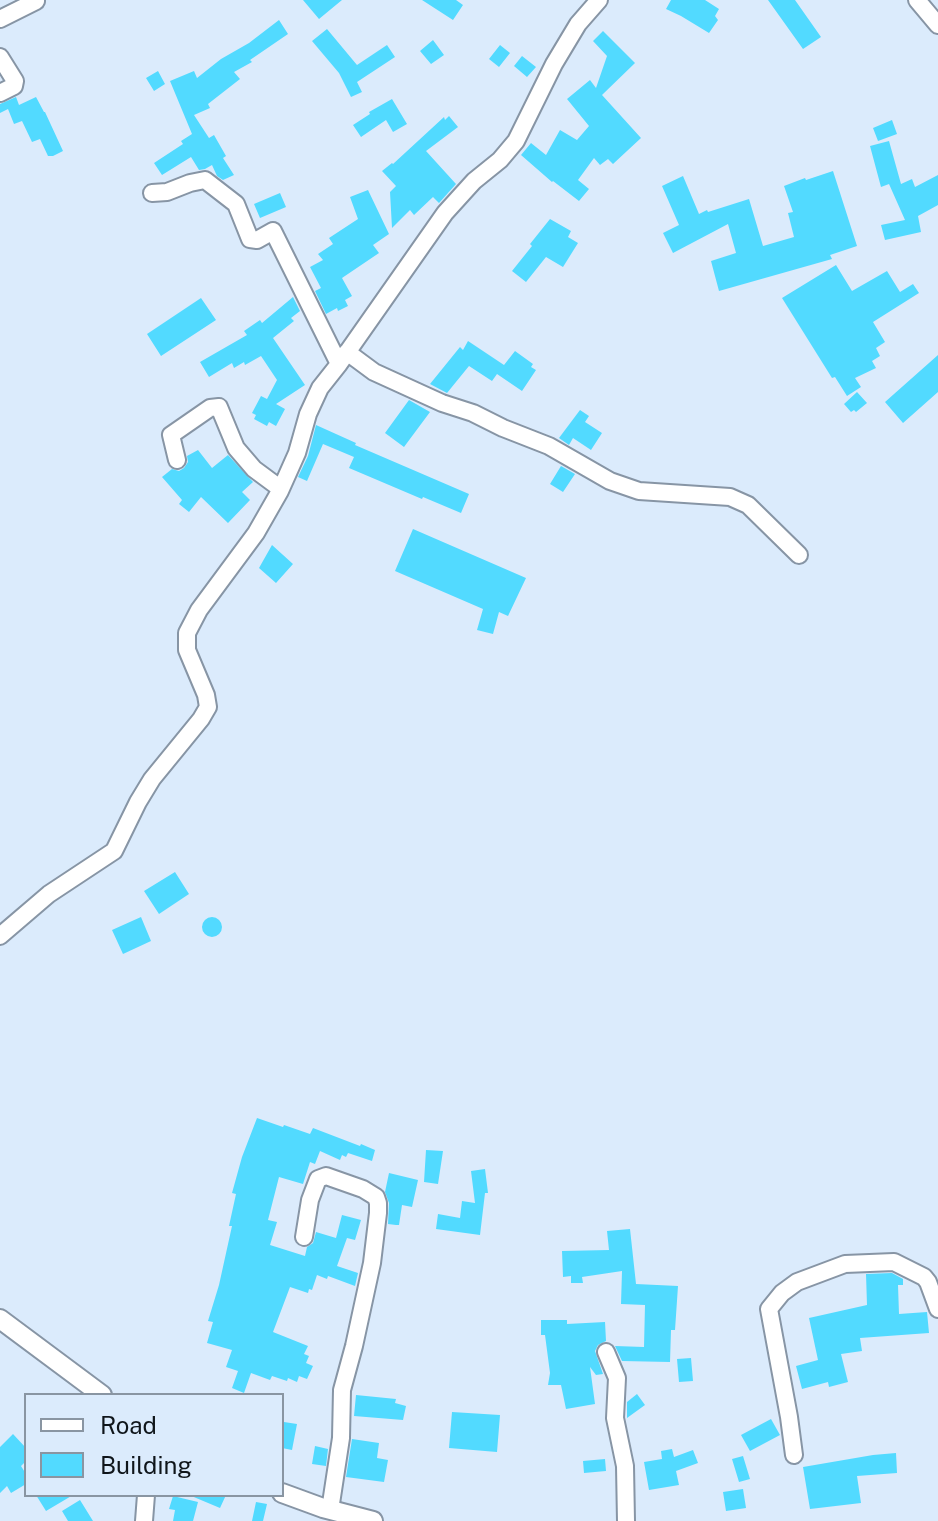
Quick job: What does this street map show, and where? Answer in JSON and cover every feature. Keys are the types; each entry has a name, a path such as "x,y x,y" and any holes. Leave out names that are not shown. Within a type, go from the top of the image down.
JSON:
{"street":[{"path":"0,936 49,894 114,851 152,779 201,719 208,707 187,650 187,633 199,610 256,533 281,489 320,388 445,213 516,141 554,64 578,24 599,0"},
{"path":"917,0 938,25"},
{"path":"0,19 36,1"},
{"path":"0,57 15,81 14,86 0,93"},
{"path":"152,193 167,192 205,180 236,204 250,239 257,240 273,231 343,358 442,403 549,446 610,481 639,491 730,497 748,505 799,555"},
{"path":"177,460 171,435 210,408 219,407 236,448 254,469 281,489"},
{"path":"304,1237 310,1200 318,1179 326,1176 376,1197 378,1213 372,1263 342,1390 341,1438 330,1510"},
{"path":"794,1455 769,1309 782,1293 797,1282 845,1264 894,1262 924,1277 938,1309"},
{"path":"0,1319 99,1393"},
{"path":"606,1352 617,1378 615,1418 625,1466 626,1521"},
{"path":"284,1494 373,1521"},
{"path":"144,1521 146,1497"}],"building":[{"path":"303,0 342,0 319,19"},
{"path":"422,0 456,0 463,5 453,20"},
{"path":"671,0 705,0 719,9 715,16 718,20 709,33 666,9"},
{"path":"768,0 795,0 821,37 803,49"},
{"path":"279,20 288,34 234,72 240,79 208,104 210,108 194,115 209,138 214,135 234,175 223,180 217,176 212,165 199,170 191,157 162,175 154,163 183,144 181,141 192,134 170,81 194,71 197,78"},
{"path":"327,29 357,65 387,45 395,57 357,82 362,92 351,97 339,73 312,41"},
{"path":"603,31 635,63 602,95 641,138 613,164 608,159 600,165 594,158 578,180 589,189 579,201 521,155 531,143 546,155 560,130 577,140 589,126 567,99 590,80 596,88 607,56 593,41"},
{"path":"433,40 444,55 431,64 420,51"},
{"path":"500,45 510,53 499,67 489,59"},
{"path":"522,56 536,67 527,77 514,66"},
{"path":"158,71 165,84 154,91 146,78"},
{"path":"16,97 19,105 36,97 63,151 48,156 40,139 32,142 22,121 14,124 8,109 0,113 0,104"},
{"path":"392,99 407,124 393,132 386,120 361,137 353,125"},
{"path":"449,116 458,127 426,151 456,184 439,203 433,197 414,215 410,210 392,228 390,192 396,186 382,171"},
{"path":"892,120 897,134 878,141 873,128"},
{"path":"889,141 901,184 912,179 915,187 938,175 938,205 918,216 921,232 885,240 881,225 905,220 889,184 881,187 870,146"},
{"path":"833,171 857,246 830,255 832,259 719,291 711,261 736,253 728,224 673,253 663,233 679,225 662,186 683,176 699,214 749,199 763,246 794,237 788,213 793,212 784,186"},
{"path":"368,190 389,234 373,245 379,253 342,278 352,296 345,300 348,306 326,314 315,291 321,288 310,267 323,260 318,254 333,244 329,238 358,219 350,197"},
{"path":"280,193 286,207 260,218 254,204"},
{"path":"550,219 571,231 568,237 578,243 563,267 546,257 526,282 512,271"},
{"path":"836,265 852,291 887,271 900,292 913,284 919,293 873,322 885,342 876,348 880,356 872,361 876,368 855,378 861,387 847,396 835,377 832,378 782,298"},
{"path":"293,297 300,311 291,318 294,321 273,338 305,385 276,404 285,409 276,426 269,422 267,426 254,419 256,415 252,413 261,396 267,399 277,380 261,356 234,368 232,363 209,377 200,362 247,335 244,331 260,320 262,323"},
{"path":"201,298 216,320 161,356 147,334"},
{"path":"468,341 504,365 515,351 533,364 531,367 536,370 522,391 497,374 492,381 469,366 447,393 430,384"},
{"path":"938,355 938,392 903,423 885,402"},
{"path":"857,392 867,403 856,412 851,412 844,404"},
{"path":"409,400 430,412 404,447 385,433"},
{"path":"580,410 589,416 585,422 602,433 591,450 573,438 569,445 559,438"},
{"path":"316,425 469,494 461,513 349,468 354,457 323,444 307,481 298,477 308,456"},
{"path":"198,450 212,468 228,455 253,482 242,492 250,500 228,523 201,497 189,512 179,504 182,500 162,477 172,469 179,471 184,468 188,462 187,456"},
{"path":"561,466 575,474 563,492 550,484"},
{"path":"413,529 526,578 508,616 499,612 493,634 477,630 483,609 395,571"},
{"path":"272,545 293,564 276,583 259,568"},
{"path":"175,872 189,894 159,914 144,891"},
{"path":"141,917 151,941 123,954 112,930"},
{"path":"212,917 219,920 222,927 219,934 212,937 205,934 202,927 205,920"},
{"path":"257,1118 310,1134 313,1128 375,1150 372,1161 348,1153 346,1157 342,1155 340,1160 320,1151 315,1164 310,1162 303,1184 279,1177 268,1220 277,1222 270,1245 305,1256 316,1232 336,1238 342,1215 361,1220 355,1240 347,1238 337,1266 358,1273 355,1286 317,1275 308,1293 290,1287 273,1332 308,1346 304,1354 309,1356 306,1363 313,1366 307,1379 299,1376 297,1382 272,1376 270,1380 251,1373 244,1393 232,1388 238,1371 226,1367 232,1350 207,1343 213,1322 208,1321 232,1226 229,1226 236,1194 232,1193"},
{"path":"426,1150 443,1151 438,1184 424,1182"},
{"path":"485,1169 488,1193 485,1193 480,1235 436,1229 438,1214 460,1218 462,1201 475,1203 471,1171"},
{"path":"389,1173 418,1180 412,1207 402,1205 399,1225 388,1224 389,1203 385,1192"},
{"path":"630,1229 636,1284 678,1286 670,1362 622,1361 615,1346 644,1347 645,1305 621,1304 622,1271 582,1277 583,1283 571,1283 571,1276 563,1277 562,1251 609,1250 607,1231"},
{"path":"892,1273 903,1279 903,1285 898,1285 899,1314 927,1312 929,1333 860,1338 862,1351 841,1354 848,1382 829,1387 828,1382 802,1389 796,1366 818,1360 809,1318 867,1305 866,1274"},
{"path":"541,1320 567,1320 567,1324 605,1322 606,1341 598,1345 595,1351 603,1374 596,1375 590,1367 595,1404 566,1409 561,1385 548,1385 550,1373 545,1335 541,1335"},
{"path":"691,1358 693,1381 679,1382 677,1359"},
{"path":"637,1394 645,1405 627,1418 627,1402"},
{"path":"356,1395 396,1399 395,1403 406,1406 403,1420 354,1416"},
{"path":"452,1412 500,1415 497,1452 449,1448"},
{"path":"771,1419 780,1435 750,1451 741,1435"},
{"path":"284,1422 297,1424 292,1450 284,1448"},
{"path":"13,1434 24,1446 24,1463 21,1466 24,1485 11,1493 7,1486 0,1493 0,1447"},
{"path":"352,1439 379,1443 377,1458 388,1460 384,1482 346,1477"},
{"path":"315,1446 328,1449 326,1466 312,1464"},
{"path":"672,1449 674,1457 693,1450 698,1463 676,1471 679,1485 649,1490 644,1462 662,1459 661,1451"},
{"path":"896,1453 897,1473 857,1476 861,1503 810,1509 803,1467"},
{"path":"743,1456 750,1479 739,1482 732,1459"},
{"path":"605,1459 606,1471 584,1473 583,1461"},
{"path":"743,1489 746,1508 726,1511 723,1492"},
{"path":"37,1497 70,1497 46,1511"},
{"path":"173,1497 198,1502 193,1521 173,1521 175,1510 169,1509"},
{"path":"194,1497 225,1497 220,1508"},
{"path":"80,1500 93,1521 68,1521 62,1511"},
{"path":"256,1502 267,1504 263,1521 252,1521"}]}
